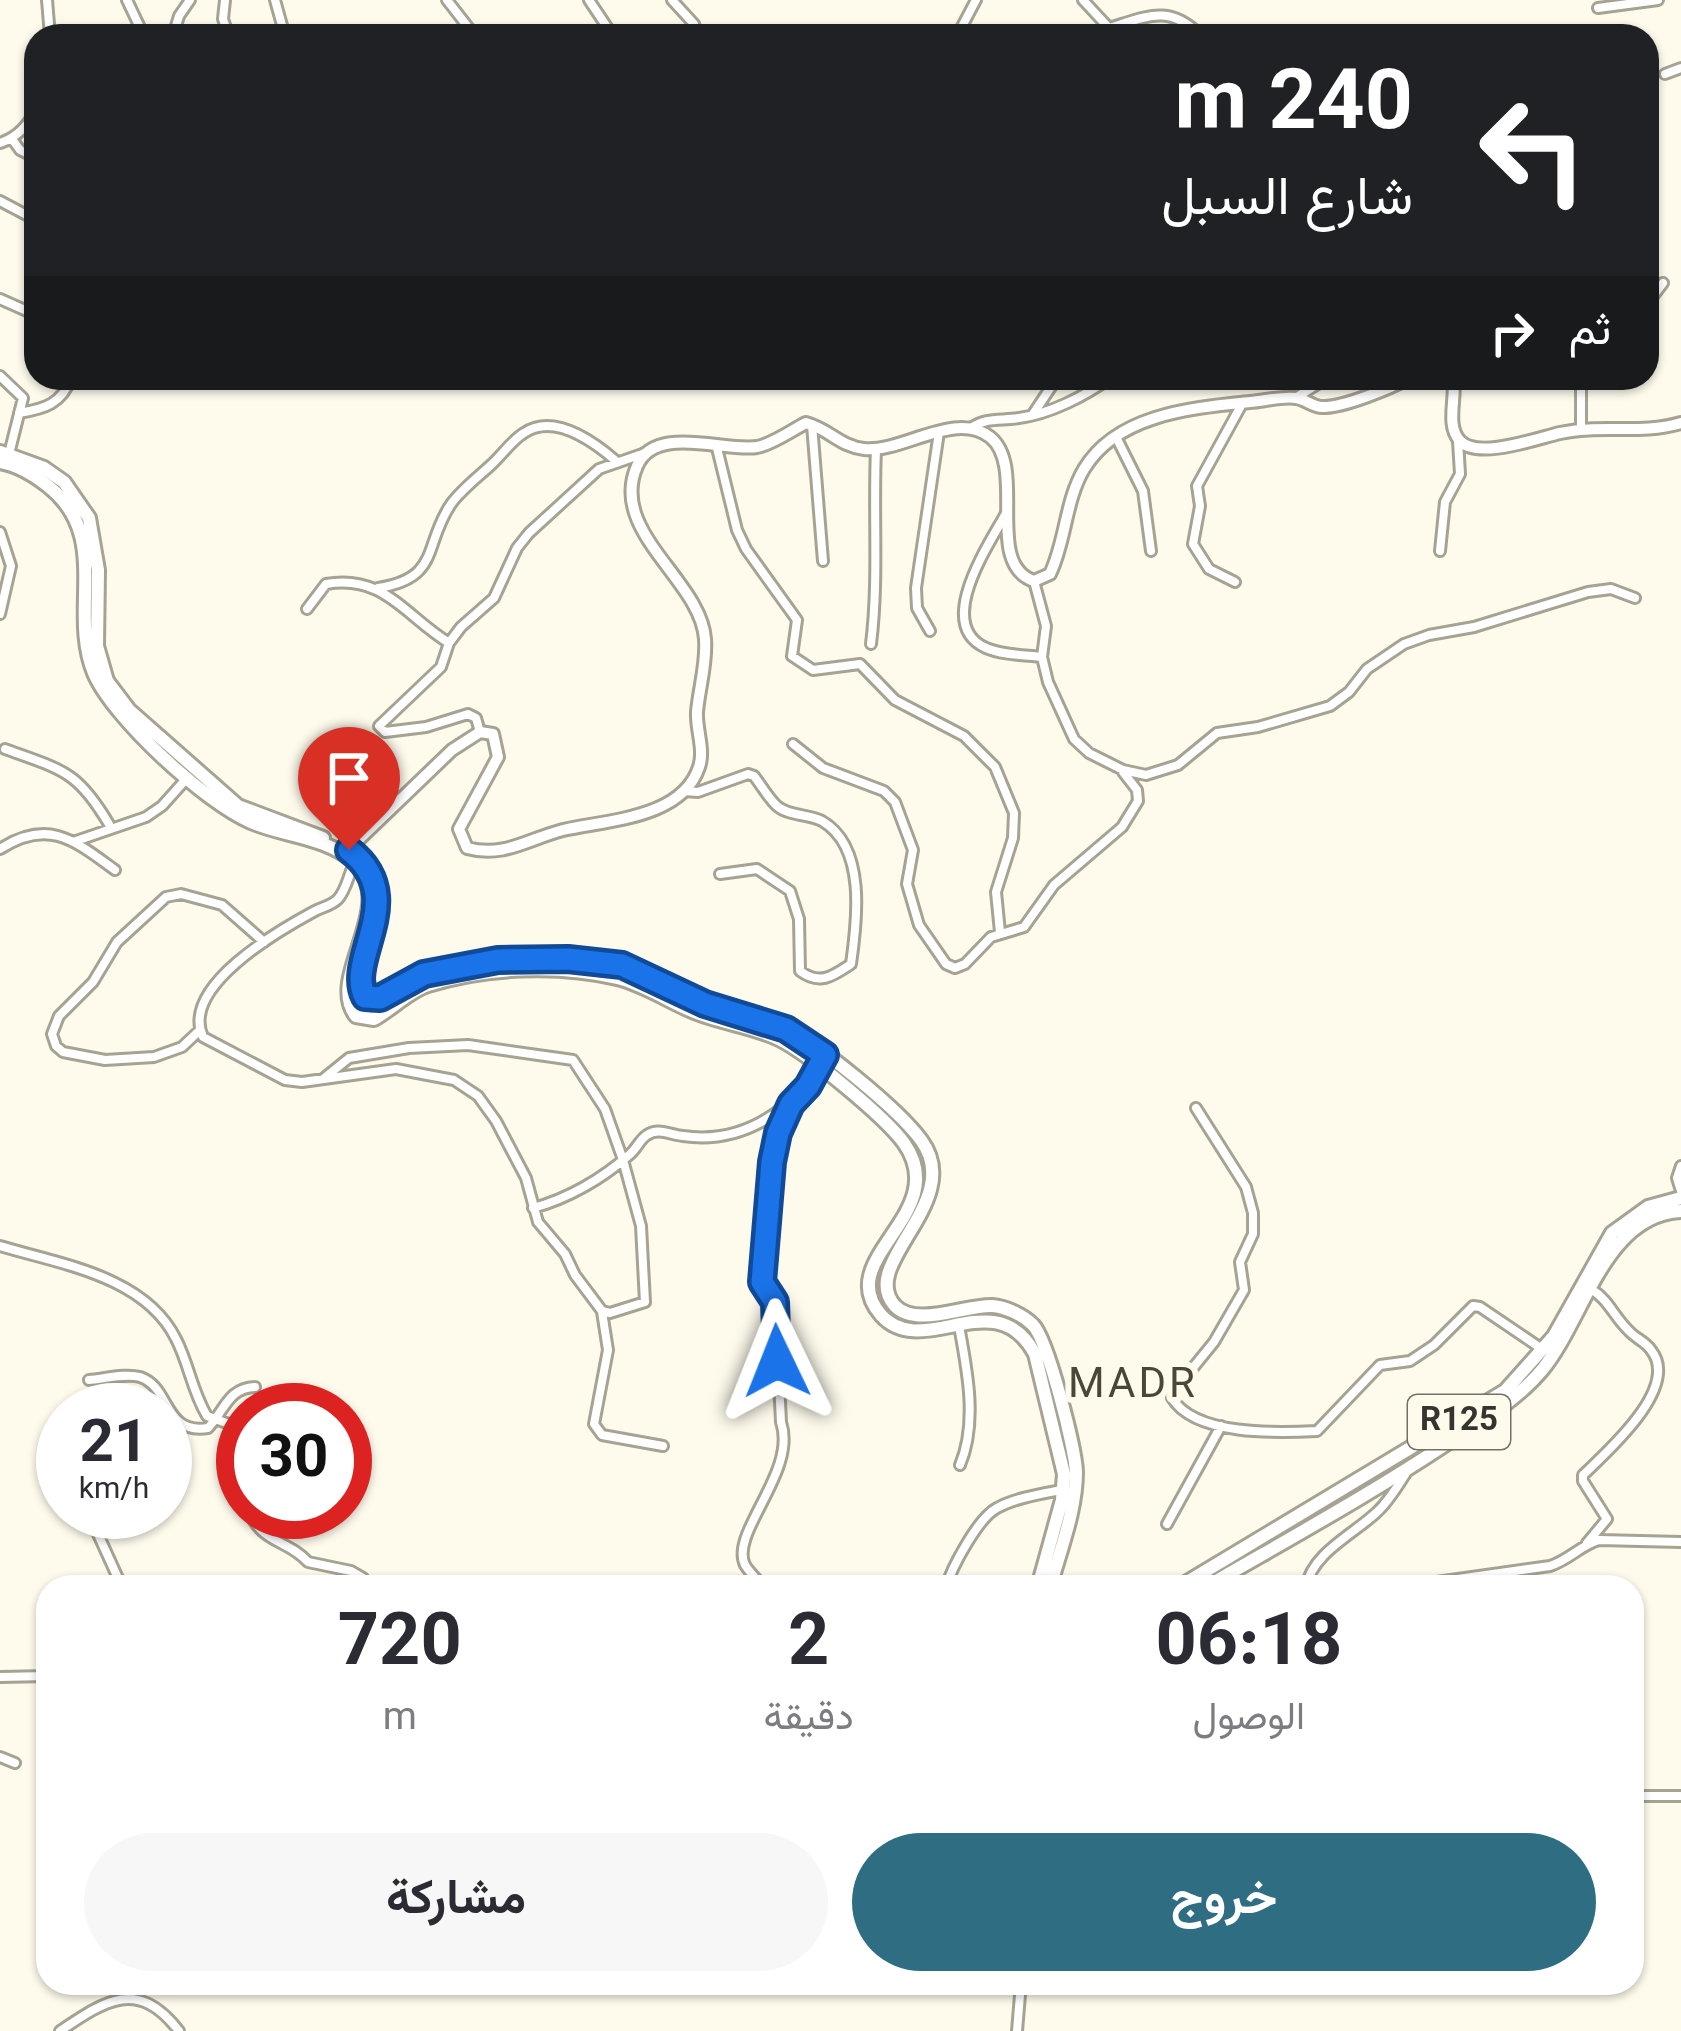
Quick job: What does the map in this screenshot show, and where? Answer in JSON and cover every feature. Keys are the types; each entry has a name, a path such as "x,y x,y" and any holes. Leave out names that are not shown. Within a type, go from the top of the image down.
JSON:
{"main road":[{"path":"3,456 61,496 78,523 88,570 87,650 93,671 122,718 235,815 354,856 369,908 346,990 348,1006 356,1016 374,1019 424,986 496,972 567,971 621,979 696,1013 780,1040 821,1061 903,1119 925,1144 932,1167 926,1208 890,1262 887,1283 893,1304 919,1315 994,1306 1015,1312 1035,1326 1073,1450 1053,1575"},
{"path":"3,456 44,468 64,482 89,518 98,570 95,621 102,666 129,710 238,806 302,828 354,856 374,889 376,903 376,926 360,982 365,997 380,998 424,974 498,960 568,959 622,965 705,1004 786,1029 896,1132 918,1169 919,1184 880,1252 869,1280 872,1300 897,1327 914,1330 995,1320 1013,1326 1026,1338 1035,1354 1069,1489 1042,1575"},
{"name":"R125","path":"1199,1575 1505,1391 1548,1353 1612,1233 1648,1207 1681,1194"},
{"name":"R125","path":"1227,1575 1408,1469 1510,1402 1616,1248 1649,1220 1681,1211"}],"street":[{"path":"447,0 466,24"},
{"path":"672,0 693,24"},
{"path":"1083,0 1105,24"},
{"path":"1598,8 1658,0"},
{"path":"1121,24 1173,15 1190,24"},
{"path":"1665,74 1681,68"},
{"path":"0,143 24,128"},
{"path":"12,139 24,152"},
{"path":"1659,288 1663,283"},
{"path":"0,376 23,398 3,456"},
{"path":"19,413 56,403 67,390"},
{"path":"1033,415 1049,390"},
{"path":"970,429 982,421 1033,415 1093,390"},
{"path":"480,732 476,718 468,714 426,727 380,730 382,720 441,667 461,627 494,598 529,533 599,470 616,461 661,446 716,442 757,447 806,423 827,428 844,445 876,449 970,429 987,434 998,446 1006,473 1008,543 1024,578 1034,581 1049,574 1057,560 1074,491 1085,468 1116,437 1178,411 1296,398 1309,390"},
{"path":"1296,398 1321,408 1374,390"},
{"path":"1440,550 1445,502 1460,473 1452,390"},
{"path":"1581,390 1581,428"},
{"path":"1235,582 1209,569 1193,544 1200,506 1198,486 1243,403"},
{"path":"1458,439 1468,446 1491,449 1581,428 1655,431 1681,423"},
{"path":"812,424 823,561"},
{"path":"378,588 418,574 428,562 452,502 526,430 574,432 616,461"},
{"path":"930,631 916,608 916,588 939,433"},
{"path":"1116,437 1143,491 1151,550"},
{"path":"716,442 746,550 796,620 792,656 813,670 860,664 895,700 964,736 995,766 1014,813 1012,838 996,892 1000,932"},
{"path":"871,644 877,584 872,518 876,449"},
{"path":"645,453 633,483 639,523 700,617 705,636 697,717 701,764 682,791 642,814 583,825 487,854 467,848 459,829 498,758 493,734 480,732 452,750 354,856 343,892 332,904 242,957 202,1005 199,1030 202,1037 270,1074 302,1082 396,1069 454,1080 478,1096 515,1151 538,1222 602,1311 608,1350 594,1424 602,1435 663,1446"},
{"path":"1007,510 970,579 964,619 971,637 984,648 1042,657"},
{"path":"0,532 11,566 0,614"},
{"path":"1034,581 1046,626 1042,657 1048,682 1074,739 1089,753 1123,770 1146,775 1178,765 1217,733 1258,727 1330,706 1367,669 1405,644 1429,635 1474,627 1588,592 1611,589 1635,598"},
{"path":"307,608 326,584 359,582 378,588 449,643"},
{"path":"794,744 823,768 884,791 895,802 913,850 908,894 922,934 946,964 955,968 1000,932 1024,927 1054,885 1134,812 1137,790 1123,770"},
{"path":"5,748 70,773 110,826"},
{"path":"682,791 698,792 748,774 778,808 825,822 843,844 854,874 859,905 851,964 829,979 811,980 800,971 799,919 790,891 757,869 720,874"},
{"path":"73,842 146,817 188,777"},
{"path":"0,849 22,835 59,834 115,870"},
{"path":"199,1030 182,1047 154,1057 105,1060 63,1052 52,1034 59,1016 93,982 117,942 166,897 181,894 222,905 264,942"},
{"path":"323,1079 349,1058 409,1048 468,1045 573,1060 605,1109 640,1226 645,1302 602,1311"},
{"path":"754,1575 744,1563 741,1546 778,1472 787,1439 781,1422 775,1302 762,1282 772,1162 791,1104 821,1061"},
{"path":"532,1208 563,1200 623,1160 645,1135 657,1131 697,1137 737,1133 791,1104"},
{"path":"1196,1108 1246,1187 1253,1234 1240,1262 1244,1290 1214,1342 1186,1372 1172,1398 1178,1409 1220,1426 1280,1433 1323,1428 1380,1365 1410,1361 1434,1345 1473,1306 1480,1306 1548,1353"},
{"path":"1681,1166 1677,1178 1681,1194"},
{"path":"0,1246 122,1284 143,1300 175,1336 195,1396 207,1416 216,1419 208,1428 194,1430 179,1423 138,1376 88,1380"},
{"path":"1487,1575 1550,1566 1569,1560 1587,1544 1607,1520 1583,1475 1622,1437 1658,1381 1652,1350 1591,1289"},
{"path":"958,1324 968,1398 960,1465"},
{"path":"1167,1524 1220,1426"},
{"path":"1308,1575 1380,1510 1408,1469"},
{"path":"951,1575 988,1513 1069,1489"},
{"path":"100,1539 117,1575"},
{"path":"267,1539 308,1562 358,1575"},
{"path":"1587,1544 1620,1539 1681,1542"},
{"path":"0,1677 36,1676"},
{"path":"0,1757 15,1763"},
{"path":"1644,1796 1681,1796"},
{"path":"1017,2031 1020,1995"},
{"path":"60,2031 103,2002 125,1997 148,2003 179,2031"}],"district":[{"name":"MADR","path":"1133,1387"}],"route":[{"path":"349,850 358,856 374,889 376,926 360,982 371,1000 424,974 498,960 568,959 622,965 705,1004 786,1029 825,1055 808,1086 791,1104 772,1162 762,1282 775,1302 777,1361"}]}
